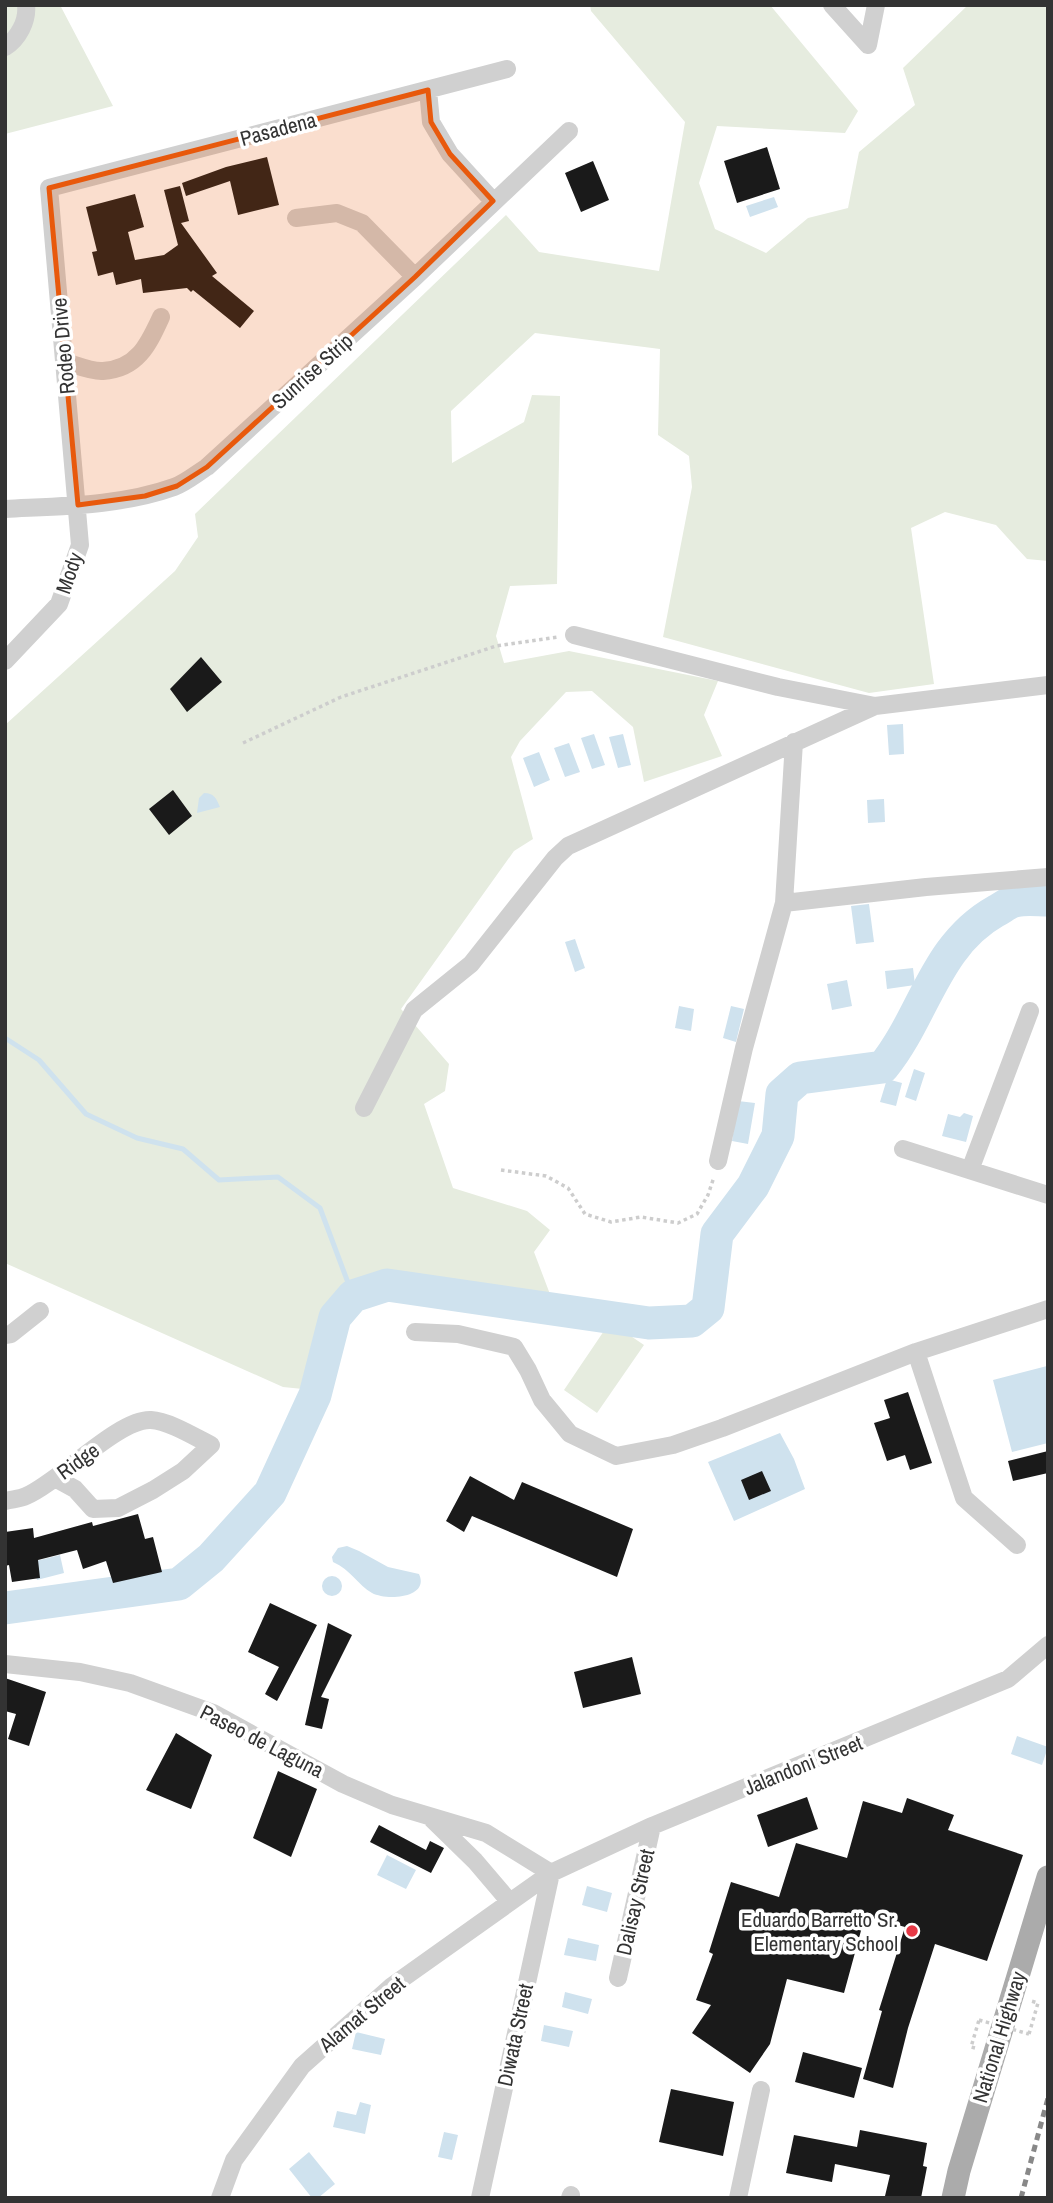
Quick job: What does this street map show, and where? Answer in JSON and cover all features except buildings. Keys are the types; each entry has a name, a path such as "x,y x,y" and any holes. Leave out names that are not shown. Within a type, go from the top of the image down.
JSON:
{"main road":[{"name":"National Highway","path":"953,2198 1048,1877"}],"street":[{"path":"5,47 15,41 27,14 26,5"},
{"path":"832,5 869,45 876,5"},
{"name":"Pasadena","path":"50,188 507,69"},
{"path":"428,90 431,122 450,155 493,201"},
{"name":"Sunrise Strip","path":"5,509 78,505 145,496 177,486 207,467 415,277 569,131"},
{"name":"Rodeo Drive","path":"50,188 78,505"},
{"path":"296,218 337,213 362,223 415,277"},
{"path":"65,362 102,371 125,366 146,349 161,317"},
{"name":"Mody","path":"5,661 59,604 80,545 78,505"},
{"path":"574,635 778,687 874,706"},
{"path":"364,1108 414,1010 471,964 555,858 568,846 874,706 1048,685"},
{"path":"718,1161 744,1048 784,903 794,742"},
{"path":"784,903 1048,877"},
{"path":"970,1170 1030,1011"},
{"path":"903,1149 1048,1195"},
{"path":"415,1332 458,1334 514,1347 542,1400 570,1434 616,1456 673,1444 722,1428 916,1352 1048,1309"},
{"path":"5,1335 11,1334 40,1311"},
{"path":"916,1352 964,1498 1017,1545"},
{"name":"Ridge","path":"5,1501 26,1496 123,1428 150,1420 187,1433 211,1446 183,1471 118,1508 93,1509 75,1489 55,1478"},
{"name":"Jalandoni Street","path":"551,1873 653,1826 1008,1679 1048,1645"},
{"name":"Paseo de Laguna","path":"5,1664 80,1672 130,1683 190,1704 213,1713 343,1784 432,1819 486,1833 551,1873"},
{"name":"Paseo de Laguna","path":"432,1819 475,1861 509,1901"},
{"name":"Dalisay Street","path":"618,1978 653,1826"},
{"name":"Alamat Street","path":"220,2198 234,2160 302,2066 392,1986 551,1873"},
{"name":"Diwata Street","path":"480,2198 551,1873"},
{"path":"738,2198 761,2090"}],"path":[{"path":"243,743 341,697 496,646 574,635"},
{"path":"501,1170 545,1175 568,1188 585,1214 611,1222 641,1217 678,1223 697,1214 708,1195 718,1161"},
{"path":"979,2020 1029,2035"}],"highlighted area":[{"path":"428,90 431,122 450,154 493,201 415,277 207,467 177,486 145,496 78,505 49,188"}],"shaded area":[{"path":"5,5 60,5 113,106 5,134"},
{"path":"590,5 770,5 858,111 845,133 717,126 699,183 715,229 766,253 808,218 848,208 859,152 915,105 903,68 968,5 1048,5 1048,561 1027,559 996,525 945,512 911,528 934,684 869,693 663,637 692,487 689,456 658,435 660,349 535,333 451,411 452,463 524,422 532,395 560,396 557,584 510,586 496,636 504,663 569,651 718,681 704,715 722,756 644,782 633,727 592,691 566,692 520,741 511,757 533,839 514,851 401,1009 449,1064 445,1091 424,1104 453,1188 527,1211 550,1230 534,1252 556,1310 387,1285 354,1296 334,1317 303,1389 283,1387 5,1263 5,725 175,571 198,537 195,514 506,215 539,252 659,271 685,122 591,11"},
{"path":"610,1322 644,1345 597,1413 564,1390"}],"water":[{"path":"774,197 778,207 750,217 746,206"},
{"path":"903,724 904,754 889,755 887,725"},
{"path":"594,734 605,765 592,769 581,738"},
{"path":"623,734 631,765 618,768 609,737"},
{"path":"569,743 580,772 565,777 554,748"},
{"path":"539,752 550,780 534,787 523,758"},
{"path":"204,793 214,797 220,807 197,813 199,798"},
{"path":"884,799 885,822 868,823 867,800"},
{"path":"869,904 874,942 856,944 851,906"},
{"path":"575,939 585,968 575,972 565,942"},
{"path":"913,968 915,985 887,989 885,971"},
{"path":"847,980 852,1006 832,1010 827,984"},
{"path":"679,1006 694,1009 691,1031 675,1028"},
{"path":"731,1006 744,1009 736,1042 723,1038"},
{"path":"914,1069 925,1073 916,1101 905,1097"},
{"path":"887,1079 902,1083 896,1106 880,1102"},
{"path":"738,1101 755,1103 748,1144 732,1141"},
{"path":"964,1113 973,1116 966,1142 942,1136 948,1114 960,1117"},
{"path":"1047,1366 1048,1443 1012,1452 993,1380"},
{"path":"780,1433 794,1459 805,1489 734,1521 708,1462"},
{"path":"347,1546 388,1567 419,1574 421,1582 418,1588 413,1593 396,1597 372,1593 333,1562 332,1557 338,1548"},
{"path":"60,1555 64,1573 37,1580 32,1562"},
{"path":"328,1576 336,1576 342,1586 336,1596 328,1596 322,1590 322,1582"},
{"path":"1017,1736 1048,1747 1042,1765 1011,1754"},
{"path":"387,1855 416,1870 406,1889 377,1875"},
{"path":"587,1886 612,1893 607,1912 582,1905"},
{"path":"568,1938 599,1945 596,1961 564,1955"},
{"path":"565,1992 592,1999 588,2014 562,2007"},
{"path":"544,2025 573,2031 569,2047 541,2041"},
{"path":"356,2032 385,2039 381,2055 352,2049"},
{"path":"360,2102 371,2105 365,2134 333,2127 337,2111 356,2115"},
{"path":"444,2132 458,2135 452,2160 438,2157"},
{"path":"309,2152 335,2184 318,2198 312,2198 289,2169"}],"waterway":[{"path":"5,1608 179,1584 211,1558 270,1493 315,1395 335,1317 353,1296 387,1285 649,1323 692,1321 708,1308 717,1234 753,1186 778,1136 782,1094 800,1078 883,1067 910,1026 944,962 958,943 975,926 1013,902 1027,899 1048,900"},
{"path":"5,1038 39,1060 86,1114 137,1138 183,1149 219,1180 278,1177 320,1208 353,1296"}],"railway":[{"path":"1021,2198 1048,2098"}],"place":[{"name":"Eduardo Barretto Sr. Elementary School","path":"912,1931"}]}
